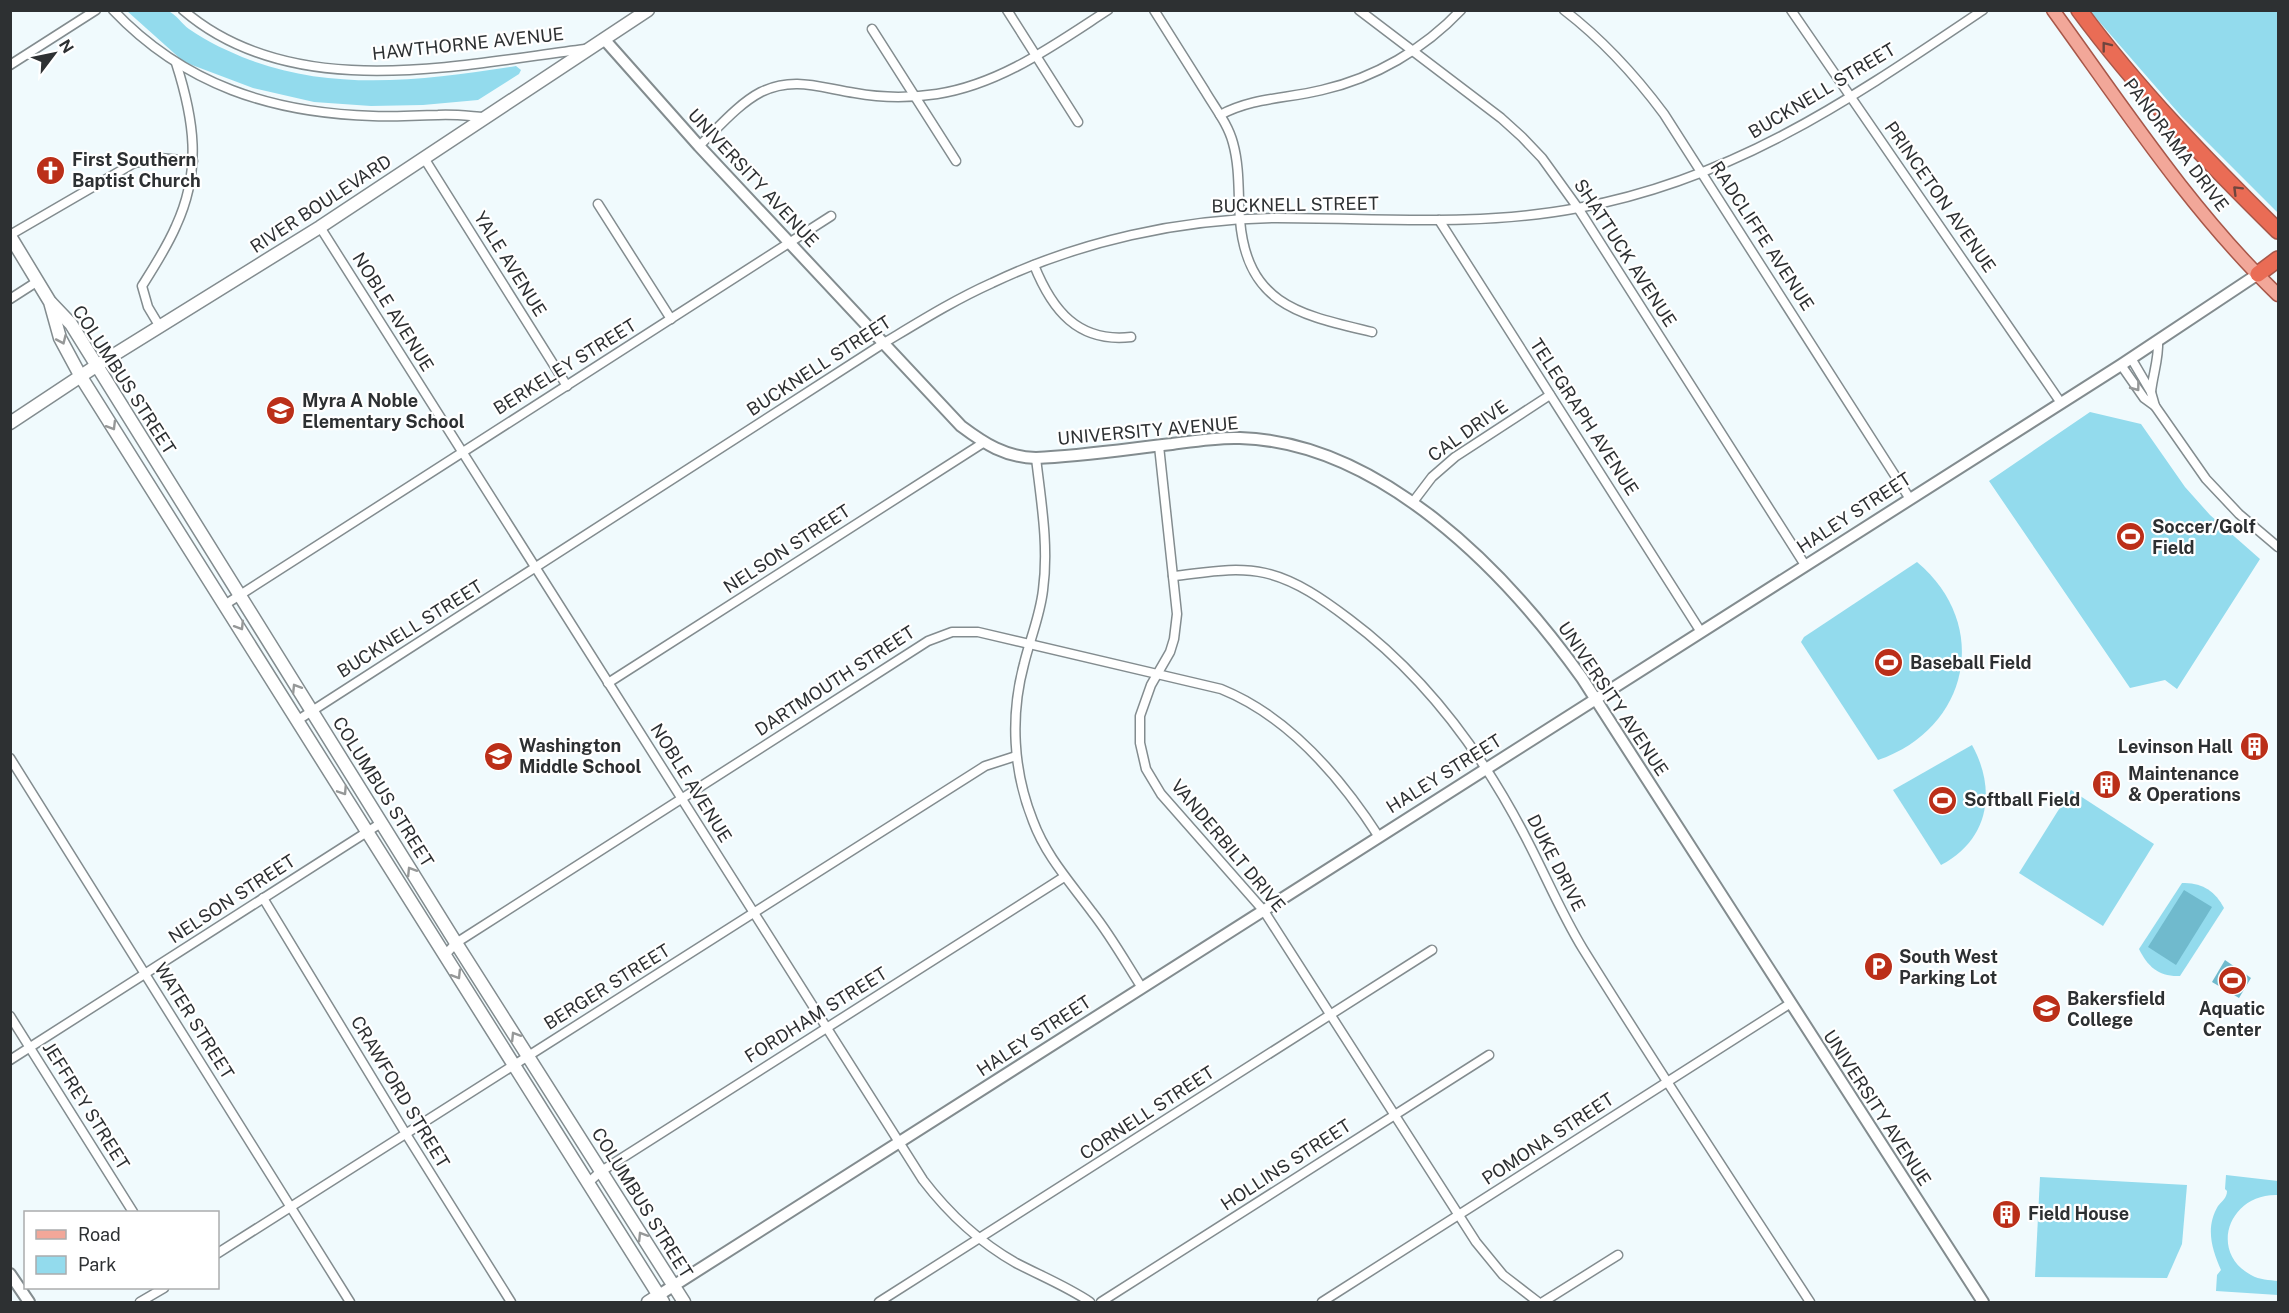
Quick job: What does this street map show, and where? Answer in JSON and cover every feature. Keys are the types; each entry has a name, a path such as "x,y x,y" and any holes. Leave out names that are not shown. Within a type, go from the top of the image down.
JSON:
{"highway":[{"path":"2079,10 2137,83 2278,231"},
{"path":"2258,274 2278,259"}],"main road":[{"name":"RIVER BOULEVARD","path":"10,423 96,366 320,227 648,10"},
{"name":"PANORAMA DRIVE","path":"2053,10 2173,175 2213,225 2278,295"},
{"name":"COLUMBUS STREET","path":"10,236 50,302 71,324 238,596 684,1302"},
{"name":"COLUMBUS STREET","path":"50,302 60,338 81,376 661,1299"},
{"name":"HALEY STREET","path":"648,1302 661,1299"}],"street":[{"path":"10,65 96,10"},
{"path":"113,10 145,41 176,63 244,96 295,109 376,117 439,114 484,117"},
{"name":"HAWTHORNE AVENUE","path":"183,10 205,27 245,48 294,62 346,70 444,67 588,49"},
{"path":"1007,10 1078,122"},
{"path":"699,146 748,100 774,87 799,83 862,94 915,96 937,94 1002,74 1036,56 1108,10"},
{"path":"1154,10 1220,115 1233,143 1241,237 1249,262 1266,288 1277,299 1304,315 1372,332"},
{"name":"SHATTUCK AVENUE","path":"1359,10 1501,118 1542,158 1578,208 1806,565"},
{"path":"1220,115 1251,101 1299,95 1343,84 1370,74 1412,51 1461,10"},
{"name":"RADCLIFFE AVENUE","path":"1564,10 1602,43 1645,89 1702,173 1910,499"},
{"name":"PRINCETON AVENUE","path":"1791,10 2061,403"},
{"name":"BUCKNELL STREET","path":"298,720 884,343 960,298 1034,265 1094,245 1192,224 1276,218 1439,220 1511,218 1578,208 1651,191 1702,173 1771,143 1850,97 1983,10"},
{"path":"872,29 956,161"},
{"name":"UNIVERSITY AVENUE","path":"604,39 699,146 961,426 983,443 1011,455 1036,458 1224,438 1280,441 1332,456 1365,472 1413,502 1478,557 1522,601 1563,651 1983,1302"},
{"path":"160,327 148,307 142,286 177,224 190,185 193,161 191,117 176,63"},
{"path":"10,236 134,163 159,158 193,161"},
{"name":"YALE AVENUE","path":"424,158 567,386"},
{"path":"598,204 671,319"},
{"name":"BERKELEY STREET","path":"226,604 831,216"},
{"name":"TELEGRAPH AVENUE","path":"1439,220 1701,632"},
{"name":"NOBLE AVENUE","path":"320,227 899,1143 938,1199 980,1239 1016,1263 1062,1285 1090,1302"},
{"path":"1034,265 1051,302 1073,323 1098,335 1131,338"},
{"name":"HALEY STREET","path":"661,1299 673,1286 2121,365 2258,274"},
{"path":"10,299 38,281"},
{"path":"2151,393 2154,367 2158,356 2158,341"},
{"path":"2131,358 2151,393 2155,405 2206,479 2239,514 2278,547"},
{"path":"2121,365 2144,399 2155,405"},
{"name":"CAL DRIVE","path":"1413,502 1442,466 1550,395"},
{"name":"NELSON STREET","path":"608,683 983,443"},
{"name":"VANDERBILT DRIVE","path":"1159,446 1176,626 1170,652 1144,701 1140,716 1140,743 1146,769 1161,794 1264,910 1458,1215 1491,1262 1538,1302"},
{"path":"1036,458 1045,545 1045,570 1039,613 1018,690 1015,716 1016,756 1025,798 1042,842 1064,877 1098,919 1142,988"},
{"name":"DUKE DRIVE","path":"1173,576 1249,570 1281,578 1312,594 1358,626 1406,669 1449,717 1485,769 1525,835 1572,931 1810,1302"},
{"name":"DARTMOUTH STREET","path":"445,955 456,943 928,640 952,632 978,632 1221,689 1269,716 1305,747 1332,773 1356,802 1379,837"},
{"name":"BERGER STREET","path":"219,1253 985,765 1016,756"},
{"name":"WATER STREET","path":"10,758 350,1302"},
{"name":"NELSON STREET","path":"10,1060 381,823"},
{"name":"FORDHAM STREET","path":"588,1183 600,1172 1064,877"},
{"name":"CRAWFORD STREET","path":"263,898 405,1134 511,1302"},
{"name":"CORNELL STREET","path":"879,1302 1432,950"},
{"name":"POMONA STREET","path":"1322,1302 1791,1003"},
{"name":"JEFFREY STREET","path":"10,1016 132,1211"},
{"name":"HOLLINS STREET","path":"1101,1302 1489,1055"},
{"path":"1543,1302 1618,1255"},
{"path":"10,1274 28,1302"},
{"path":"140,1302 161,1289"}],"green space":[{"path":"127,11 168,11 196,34 234,54 282,70 315,76 348,80 382,80 415,79 516,66 521,70 519,74 478,100 423,105 371,106 314,102 253,88 184,62"},
{"path":"2090,11 2278,11 2278,213 2182,117"},
{"name":"Soccer/Golf Field","path":"2090,412 2141,424 2185,487 2210,515 2260,559 2177,689 2165,680 2130,688 1989,481"},
{"name":"Baseball Field","path":"1917,562 1941,587 1955,615 1962,644 1960,673 1950,700 1933,725 1909,745 1878,760 1801,642 1804,637"},
{"name":"Softball Field","path":"1972,745 1980,762 1984,779 1986,796 1984,812 1970,842 1957,855 1941,865 1893,790"},
{"path":"2071,790 2154,844 2103,926 2019,873"},
{"path":"2182,883 2202,886 2212,892 2224,908 2180,976 2173,976 2155,970 2139,949"},
{"path":"2226,1175 2278,1181 2278,1195 2261,1197 2247,1203 2237,1213 2230,1226 2228,1239 2230,1253 2238,1265 2254,1277 2278,1281 2278,1295 2216,1291 2217,1275 2221,1270 2211,1238 2211,1230 2214,1214 2227,1193"},
{"path":"2040,1177 2187,1185 2182,1244 2167,1278 2035,1277"}],"shaded area":[{"path":"2184,890 2212,907 2176,965 2148,947"},
{"name":"Aquatic Center","path":"2225,960 2251,978 2239,998 2212,982"}],"place":[{"name":"First Southern Baptist Church","path":"51,170"},
{"name":"Myra A Noble Elementary School","path":"281,411"},
{"name":"Soccer/Golf Field","path":"2131,537"},
{"name":"Baseball Field","path":"1889,663"},
{"name":"Levinson Hall","path":"2254,747"},
{"name":"Washington Middle School","path":"498,756"},
{"name":"Maintenance & Operations","path":"2107,784"},
{"name":"Softball Field","path":"1943,800"},
{"name":"South West Parking Lot","path":"1878,967"},
{"name":"Aquatic Center","path":"2232,980"},
{"name":"Bakersfield College","path":"2046,1009"},
{"name":"Field House","path":"2007,1214"}]}
